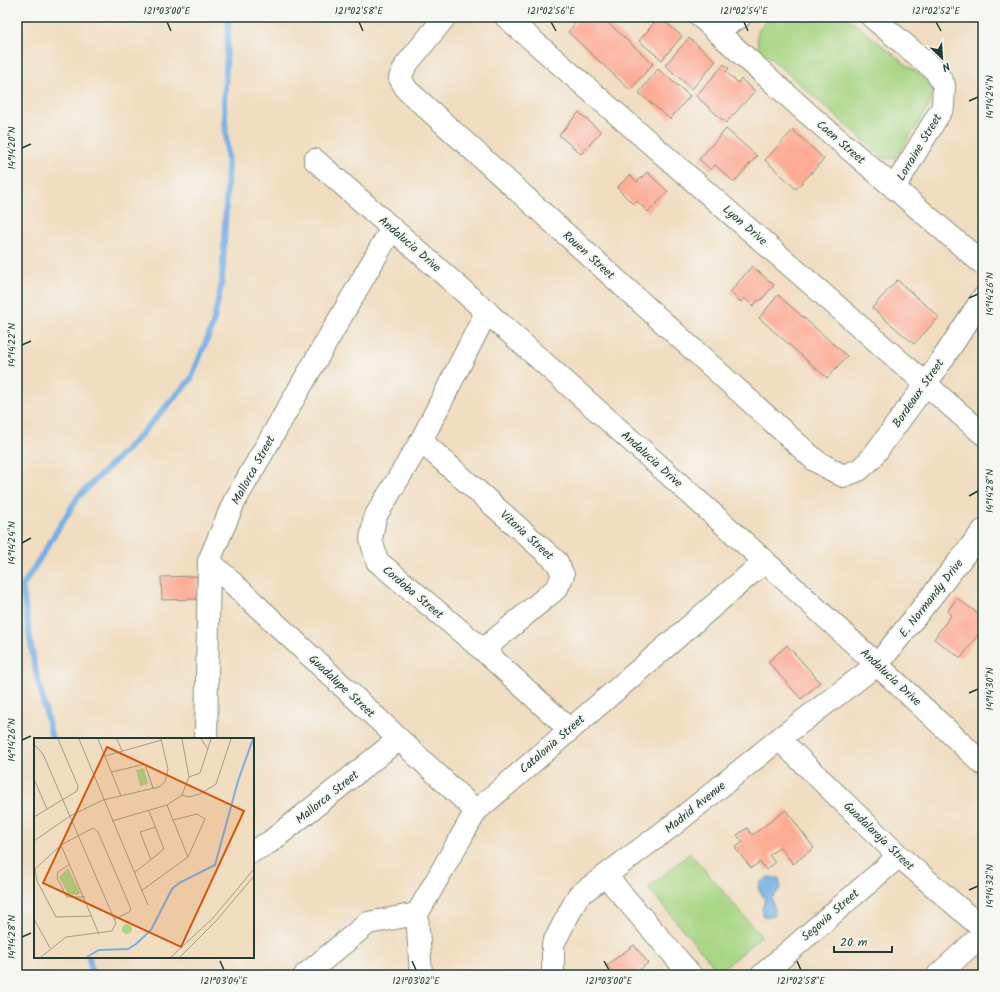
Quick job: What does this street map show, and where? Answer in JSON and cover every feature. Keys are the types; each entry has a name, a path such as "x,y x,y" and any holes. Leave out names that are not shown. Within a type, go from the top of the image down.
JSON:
{"street":[{"name":"Rouen Street","path":"445,17 406,65 400,78 407,90 816,461 843,476"},
{"name":"Lyon Drive","path":"506,17 983,434"},
{"path":"708,24 740,17"},
{"name":"Lorraine Street","path":"872,17 935,70 944,85 943,107 894,188"},
{"name":"Caen Street","path":"708,24 894,188 983,264"},
{"name":"Andalucia Drive","path":"315,160 487,310 878,664 983,764"},
{"name":"Mallorca Street","path":"206,738 209,561 234,502 392,228"},
{"name":"Bordeaux Street","path":"843,476 859,470 871,460 926,384 983,298"},
{"name":"Cordoba Street","path":"487,310 421,441 375,517 371,539 376,561 483,650 569,729"},
{"name":"Vitoria Street","path":"421,441 557,562 563,575 557,588 483,650"},
{"name":"E. Normandy Drive","path":"878,664 983,531"},
{"name":"Guadalupe Street","path":"209,561 476,811"},
{"name":"Catalonia Street","path":"418,914 476,811 764,561"},
{"name":"Madrid Avenue","path":"553,975 553,944 578,896 677,822 779,739 878,664"},
{"name":"Mallorca Street","path":"254,850 270,842 399,739"},
{"name":"Guadalaraja Street","path":"779,739 899,856 983,929"},
{"name":"Segovia Street","path":"762,975 899,856"},
{"path":"606,876 691,975"},
{"path":"305,975 368,923 418,914 421,975"},
{"path":"938,975 983,934"}],"green space":[{"path":"775,17 846,17 927,81 932,90 930,104 897,157 885,159 759,48 757,37 758,32 765,23"},
{"path":"690,853 761,936 719,972 648,888"}],"water":[{"path":"769,877 779,878 781,888 772,898 775,914 766,918 763,915 762,908 765,900 758,888 761,882"}],"building":[{"path":"581,17 602,17 653,64 630,90 568,32"},
{"path":"659,17 682,36 662,60 639,41"},
{"path":"689,38 716,61 692,89 665,65"},
{"path":"724,64 729,68 726,72 738,83 741,79 755,91 726,123 696,96"},
{"path":"658,69 690,96 670,119 639,93"},
{"path":"579,112 601,132 581,154 559,135"},
{"path":"726,129 757,156 734,182 715,165 711,170 699,159"},
{"path":"793,130 824,159 796,189 765,160"},
{"path":"647,172 668,192 648,212 637,201 633,204 617,188 630,175 637,182"},
{"path":"752,266 774,285 760,301 758,300 753,306 744,298 741,302 730,292"},
{"path":"897,280 939,317 914,344 872,308"},
{"path":"778,295 847,356 827,378 759,318"},
{"path":"197,576 198,599 162,600 161,577"},
{"path":"957,598 983,617 983,628 961,658 934,639 951,615 947,612"},
{"path":"787,645 820,682 801,699 768,662"},
{"path":"786,810 814,848 793,864 780,847 769,855 775,863 766,870 760,862 751,868 735,848 743,842 737,835 747,828 752,835"},
{"path":"634,945 648,963 633,975 615,975 607,965"}],"waterway":[{"path":"52,738 34,663 22,587 78,497 133,443 191,379 213,324 222,282 228,167 224,103 229,17"},
{"path":"89,958 92,975"}]}
